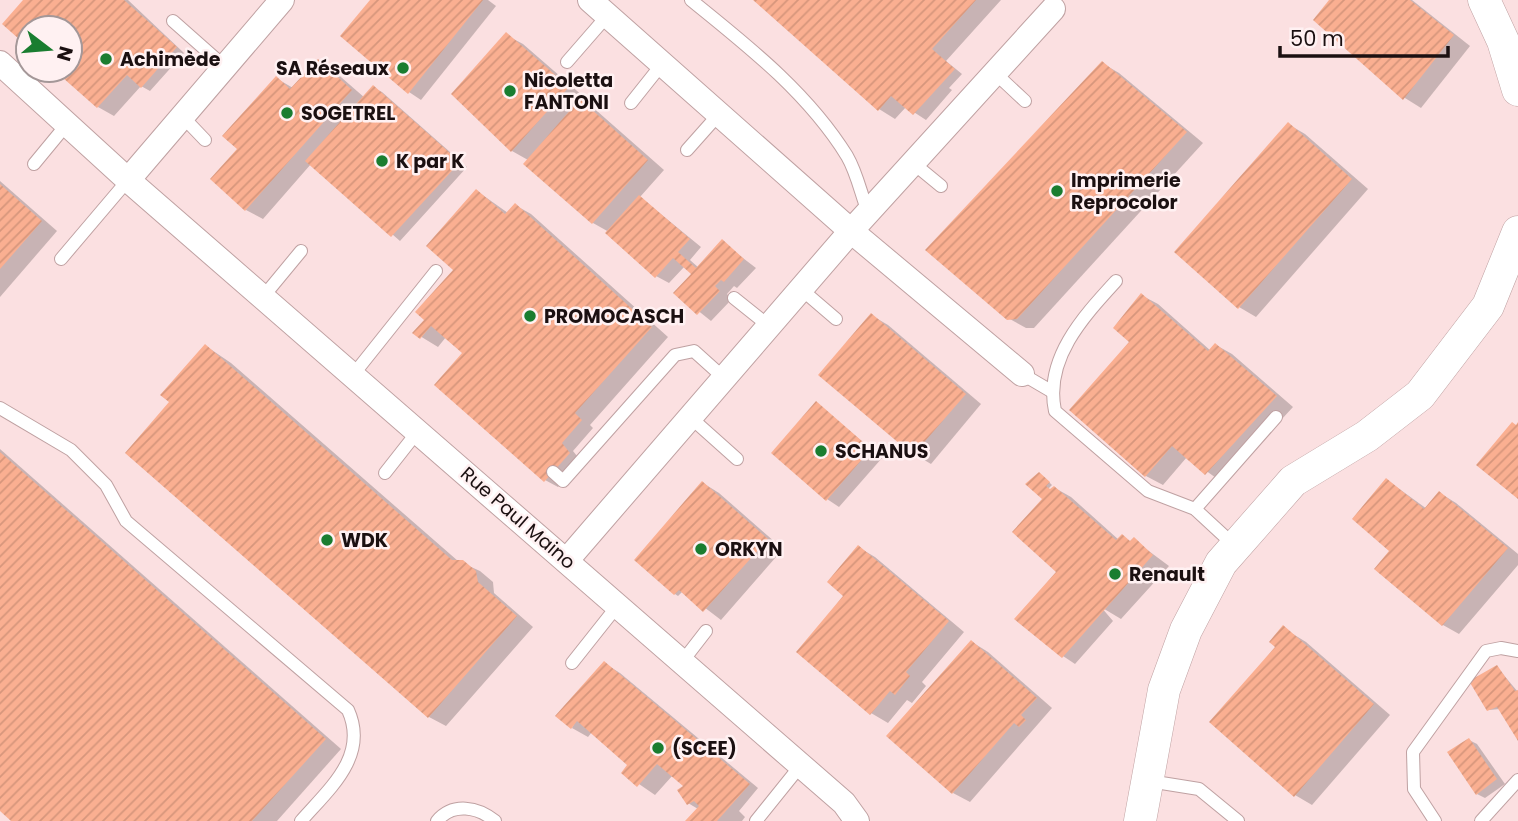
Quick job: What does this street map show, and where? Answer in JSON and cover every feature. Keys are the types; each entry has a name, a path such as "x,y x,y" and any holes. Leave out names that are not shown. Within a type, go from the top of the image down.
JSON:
{"street":[{"path":"1484,0 1503,41 1518,90"},
{"path":"128,180 225,67 273,3"},
{"path":"598,8 719,114 859,222 1022,374"},
{"path":"567,560 859,222 1054,9"},
{"name":"Rue Paul Maino","path":"0,63 128,180 844,803 857,821"},
{"path":"1140,821 1164,690 1181,642 1221,563 1293,481 1367,436 1420,395 1488,306 1518,232"}],"lane":[{"path":"691,0 772,66 819,118 848,158 859,222"},
{"path":"567,62 598,8"},
{"path":"173,22 225,67"},
{"path":"631,103 663,64"},
{"path":"995,73 1025,101"},
{"path":"688,150 719,114"},
{"path":"183,117 205,140"},
{"path":"34,164 66,124"},
{"path":"913,163 941,186"},
{"path":"61,259 128,180"},
{"path":"263,297 301,251"},
{"path":"353,375 436,271"},
{"path":"1116,281 1074,327 1051,391 1055,411 1148,491 1195,509 1236,546"},
{"path":"801,289 836,319"},
{"path":"734,298 769,326"},
{"path":"553,472 563,481 675,355 694,351 724,378"},
{"path":"1022,374 1051,391"},
{"path":"0,408 71,450 106,485 126,521 348,710 353,723 355,744 342,775 301,821"},
{"path":"690,417 737,459"},
{"path":"1195,509 1276,417"},
{"path":"385,473 418,432"},
{"path":"572,663 618,606"},
{"path":"682,662 706,631"},
{"path":"1435,821 1415,789 1413,752 1486,651 1501,648 1518,651"},
{"path":"756,821 800,765"},
{"path":"1147,780 1199,789 1238,821"},
{"path":"1481,821 1518,780"},
{"path":"437,821 443,814 463,808 479,810 495,821"}],"building":[{"name":"Achimède","path":"23,0 124,0 177,47 141,88 127,75 97,108 70,84 84,84 84,14 14,14 14,35 2,24"},
{"name":"SA Réseaux","path":"370,0 483,0 408,94 340,36"},
{"path":"753,0 976,0 932,49 955,69 913,115 891,96 878,111"},
{"path":"1329,0 1410,0 1454,35 1403,100 1313,20"},
{"name":"Nicoletta FANTONI","path":"506,32 569,87 511,152 451,94"},
{"name":"SOGETREL","path":"318,59 352,90 245,211 210,179 237,149 222,136 276,76 290,89"},
{"name":"Imprimerie Reprocolor","path":"1102,61 1187,132 1017,319 1007,320 925,250"},
{"name":"K par K","path":"373,85 460,162 391,237 305,161"},
{"path":"580,99 648,160 592,224 523,164"},
{"path":"1288,122 1352,179 1238,309 1174,252"},
{"path":"0,184 42,221 0,269"},
{"name":"PROMOCASCH","path":"476,189 505,214 515,203 652,327 575,413 582,420 562,443 570,453 544,482 434,385 462,353 431,326 420,339 412,333 424,320 415,312 453,270 426,246"},
{"path":"639,195 690,239 678,252 696,268 722,239 744,259 724,282 721,280 715,286 720,291 697,315 673,293 691,274 673,258 655,278 605,233"},
{"path":"1141,293 1208,351 1215,343 1277,396 1205,475 1172,446 1145,477 1069,410 1129,342 1113,328"},
{"path":"871,313 966,394 913,455 818,375"},
{"name":"WDK","path":"205,344 452,560 463,560 476,571 478,582 517,616 428,718 125,453 169,402 160,395"},
{"name":"SCHANUS","path":"816,401 871,449 826,501 771,453"},
{"path":"1512,422 1516,425 1518,422 1518,499 1476,465"},
{"path":"0,452 326,739 252,821 11,821 0,811"},
{"path":"1039,472 1050,482 1046,486 1050,489 1054,486 1116,540 1122,534 1130,541 1134,537 1153,555 1062,658 1014,619 1056,572 1012,532 1042,499 1025,484"},
{"path":"1386,478 1424,509 1439,491 1508,548 1442,626 1374,569 1389,551 1352,519"},
{"name":"ORKYN","path":"702,481 768,539 703,612 679,590 674,595 634,560"},
{"path":"858,545 949,621 906,672 910,676 895,695 890,691 870,715 796,652 843,596 827,582"},
{"path":"1283,625 1374,704 1294,797 1209,722 1275,647 1269,642"},
{"path":"971,640 1037,698 1021,715 1026,720 1019,727 1014,723 952,794 886,736"},
{"name":"(SCEE)","path":"604,661 750,784 717,821 685,821 699,806 694,801 687,805 677,790 683,786 657,764 637,787 621,773 627,765 577,721 571,729 555,716"},
{"path":"1497,665 1515,691 1518,690 1518,741 1497,707 1487,711 1469,681"},
{"path":"1469,738 1497,779 1476,795 1447,752"}],"place":[{"name":"Achimède","path":"106,59"},
{"name":"SA Réseaux","path":"403,68"},
{"name":"Nicoletta FANTONI","path":"510,91"},
{"name":"SOGETREL","path":"287,113"},
{"name":"K par K","path":"382,161"},
{"name":"Imprimerie Reprocolor","path":"1057,191"},
{"name":"PROMOCASCH","path":"530,316"},
{"name":"SCHANUS","path":"821,451"},
{"name":"WDK","path":"327,540"},
{"name":"ORKYN","path":"701,549"},
{"name":"Renault","path":"1115,574"},
{"name":"(SCEE)","path":"658,748"}]}
